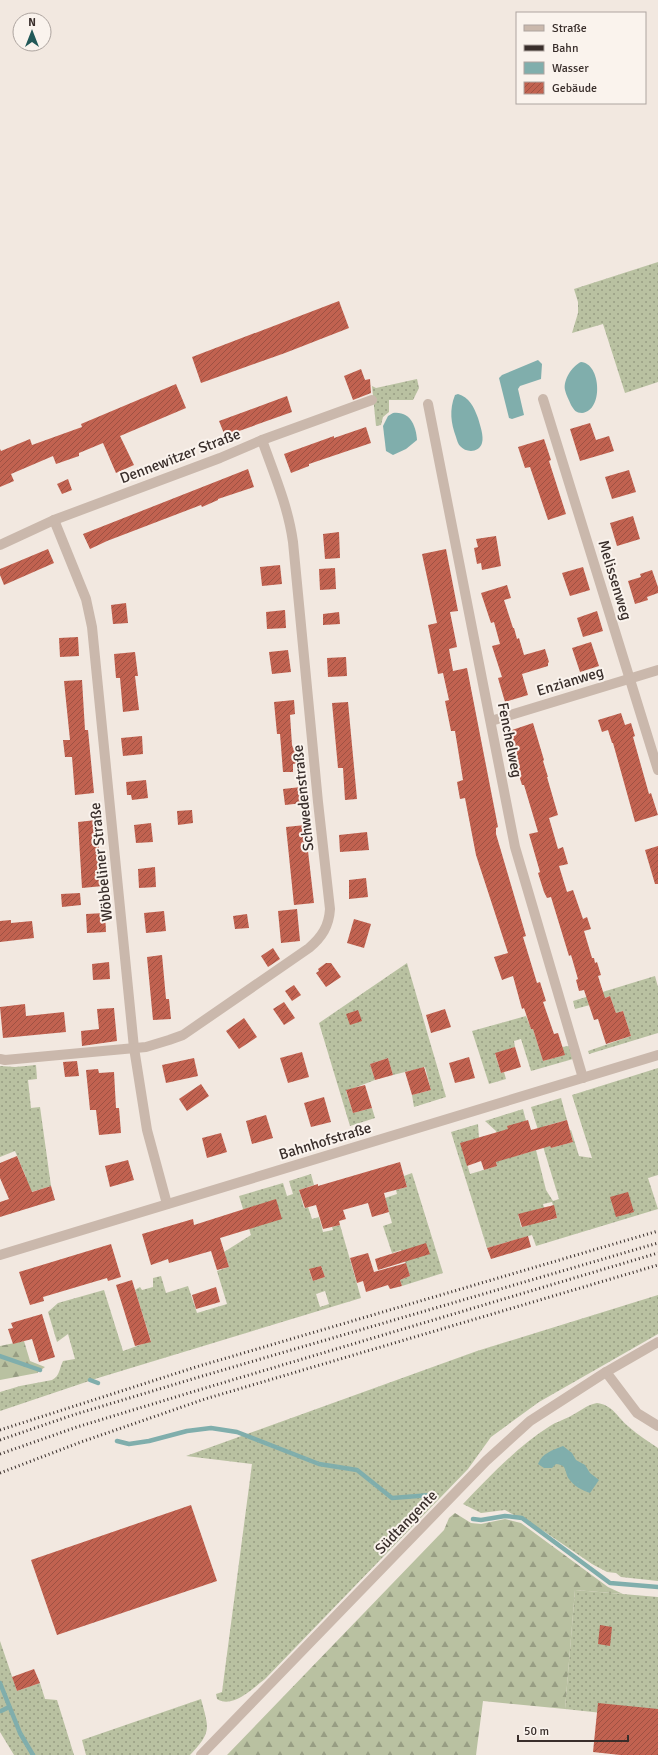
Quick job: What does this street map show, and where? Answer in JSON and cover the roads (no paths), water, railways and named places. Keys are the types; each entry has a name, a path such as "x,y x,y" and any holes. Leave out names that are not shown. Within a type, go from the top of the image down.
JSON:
{"street":[{"name":"Melissenweg","path":"543,399 658,770"},
{"name":"Dennewitzer Straße","path":"0,545 54,520 262,440 372,400"},
{"name":"Fenchelweg","path":"428,404 515,847 584,1078"},
{"name":"Schwedenstraße","path":"0,1060 146,1047 183,1035 309,948 318,941 325,932 329,921 330,910 317,794 293,542 290,521 283,497 262,440"},
{"name":"Wöbbeliner Straße","path":"54,520 86,599 92,627 134,1048 147,1130 167,1204"},
{"name":"Enzianweg","path":"491,721 658,670"},
{"name":"Bahnhofstraße","path":"0,1255 658,1055"},
{"name":"Südtangente","path":"201,1755 486,1461 530,1421 606,1372 658,1342"},
{"path":"606,1372 638,1413 658,1426"}],"water":[{"path":"538,360 542,364 541,379 520,386 518,389 524,415 512,419 509,418 499,378 502,375"},
{"path":"581,362 588,364 593,370 596,378 597,396 594,404 589,410 580,413 572,407 566,394 565,382 574,367"},
{"path":"458,394 465,397 471,403 482,430 482,443 478,449 472,451 466,450 459,444 454,432 451,411 455,395"},
{"path":"393,413 399,413 408,417 414,425 417,440 406,449 393,455 386,451 383,426 388,416"},
{"path":"563,1446 572,1453 576,1460 585,1465 590,1473 599,1480 590,1493 573,1484 567,1476 564,1467 556,1464 552,1468 544,1468 538,1464 542,1457"}],"waterway":[{"path":"0,1356 40,1370"},
{"path":"90,1380 98,1383"},
{"path":"117,1441 129,1444 149,1441 187,1431 211,1428 237,1432 319,1464 357,1470 392,1498 431,1495"},
{"path":"473,1519 481,1520 505,1516 522,1518 610,1583 658,1587"},
{"path":"0,1683 20,1733 33,1755"},
{"path":"1,1711 9,1707"}],"railway":[{"path":"0,1430 196,1367 658,1231"},
{"path":"0,1440 73,1415 199,1377 658,1243"},
{"path":"0,1454 77,1427 658,1253"},
{"path":"0,1473 81,1442 205,1399 658,1265"}]}
